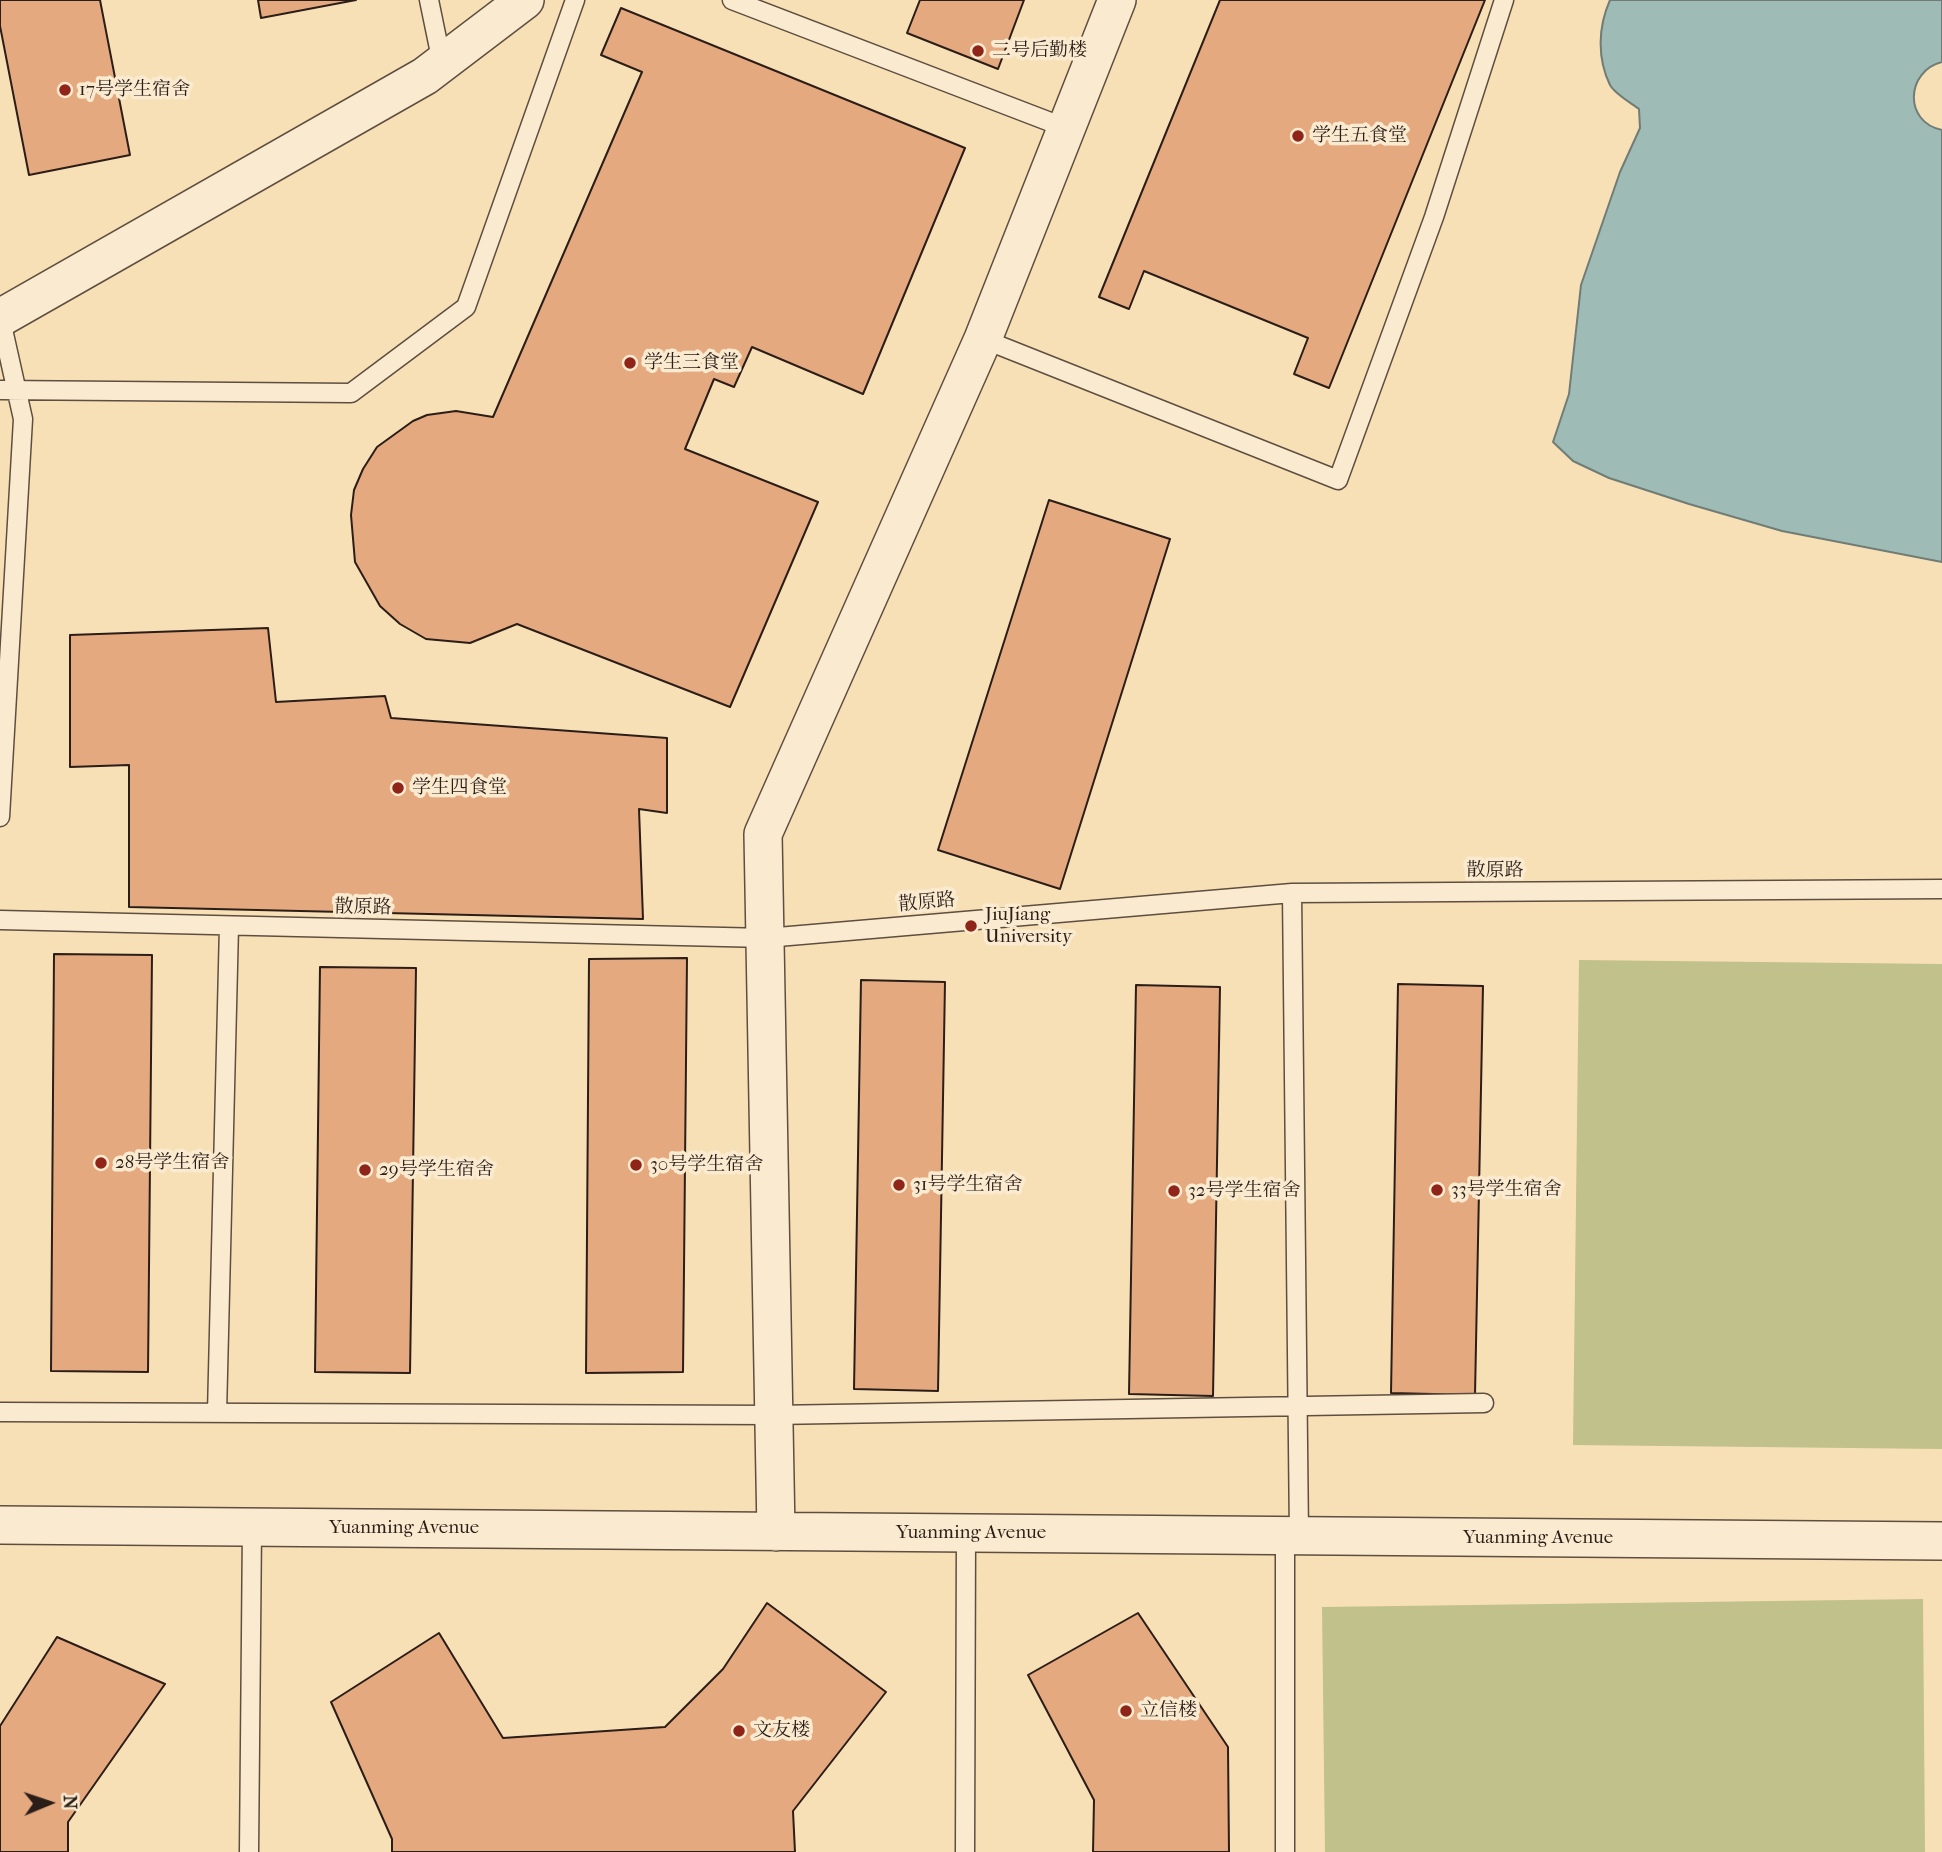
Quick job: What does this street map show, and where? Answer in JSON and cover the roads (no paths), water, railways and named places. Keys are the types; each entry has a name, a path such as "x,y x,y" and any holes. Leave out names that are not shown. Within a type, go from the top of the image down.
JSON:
{"street":[{"path":"0,317 425,76 525,0"},
{"path":"776,1532 763,834 983,339 1116,0"},
{"name":"Yuanming Avenue","path":"0,1525 1942,1541"}],"lane":[{"path":"429,0 442,63"},
{"path":"8,390 351,393 466,307 575,0"},
{"path":"732,0 1066,128"},
{"path":"983,339 1338,480 1434,217 1504,0"},
{"path":"0,317 8,390 23,419 0,817"},
{"name":"散原路","path":"0,920 766,938 1292,892 1942,889"},
{"path":"1285,1852 1292,1536 1298,1406 1292,892"},
{"path":"217,1413 229,926"},
{"path":"0,1412 774,1415 1484,1403"},
{"path":"249,1852 252,1527"},
{"path":"965,1852 966,1533"}],"water":[{"path":"1610,0 1942,0 1942,62 1921,75 1914,96 1920,117 1929,125 1942,130 1942,562 1782,531 1689,504 1609,478 1573,461 1553,442 1569,394 1581,285 1620,172 1640,128 1639,109 1612,88 1603,64 1601,32"}],"place":[{"name":"二号后勤楼","path":"978,51"},
{"name":"17号学生宿舍","path":"65,90"},
{"name":"学生五食堂","path":"1298,136"},
{"name":"学生三食堂","path":"630,363"},
{"name":"学生四食堂","path":"398,788"},
{"name":"JiuJiang University","path":"971,926"},
{"name":"28号学生宿舍","path":"101,1163"},
{"name":"30号学生宿舍","path":"636,1165"},
{"name":"29号学生宿舍","path":"365,1170"},
{"name":"31号学生宿舍","path":"899,1185"},
{"name":"33号学生宿舍","path":"1437,1190"},
{"name":"32号学生宿舍","path":"1174,1191"},
{"name":"立信楼","path":"1126,1711"},
{"name":"文友楼","path":"739,1731"}]}
